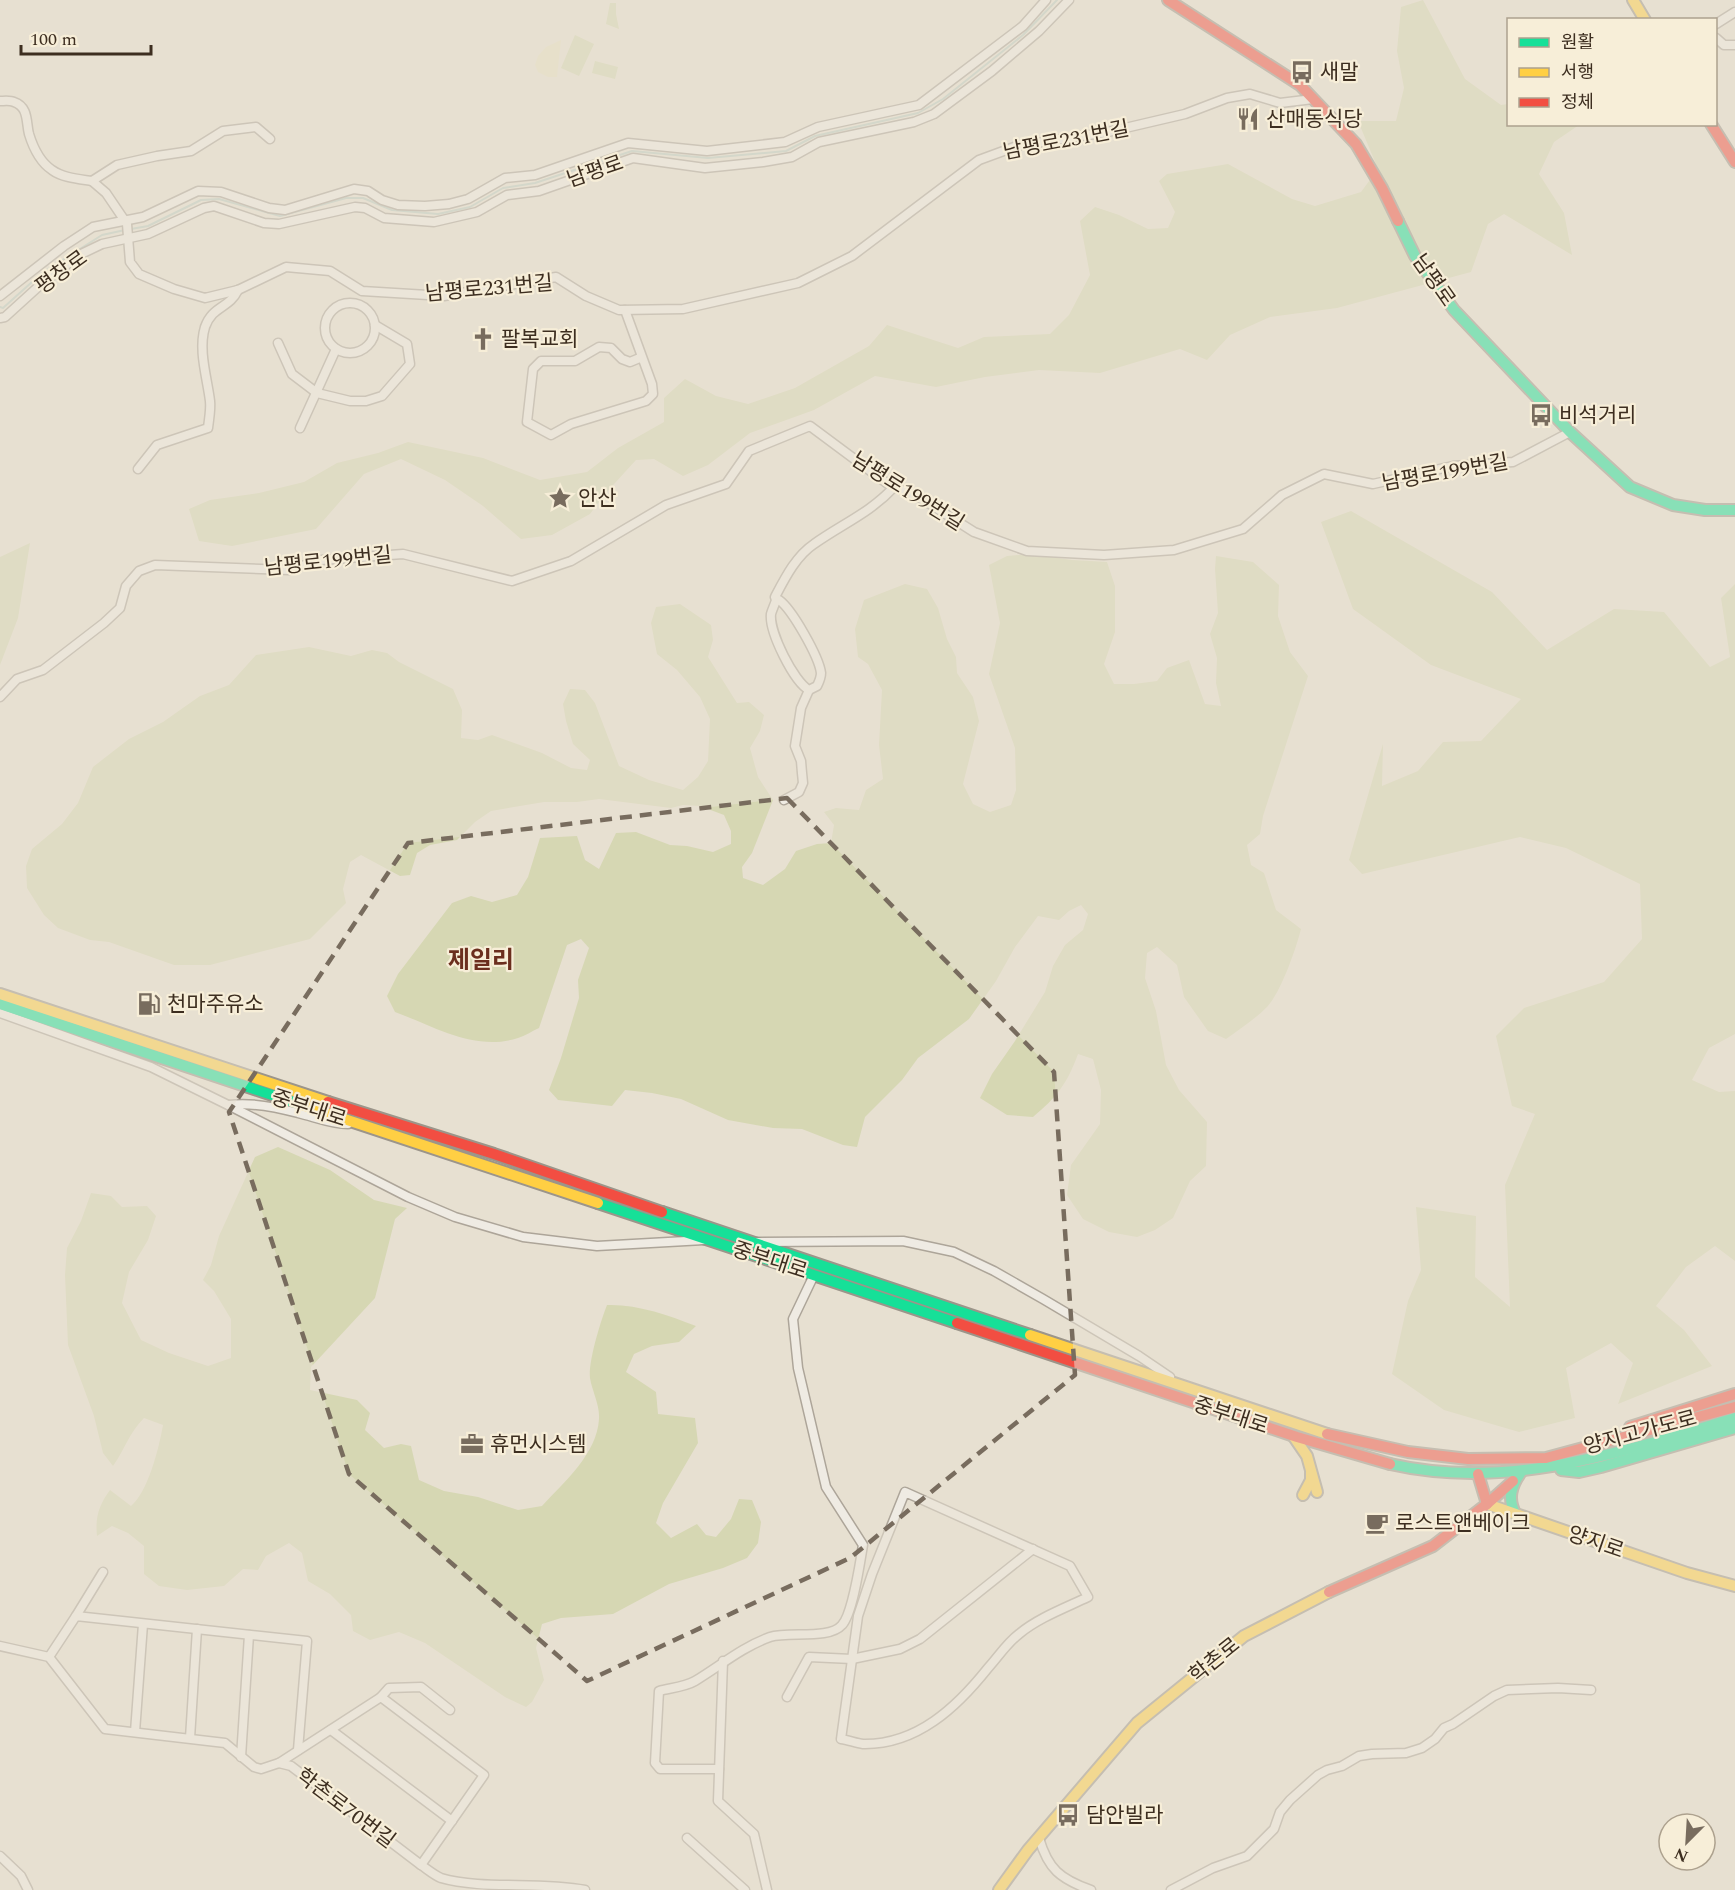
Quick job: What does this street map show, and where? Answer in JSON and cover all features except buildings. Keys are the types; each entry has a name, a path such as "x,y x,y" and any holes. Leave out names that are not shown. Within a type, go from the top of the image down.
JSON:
{"main road":[{"name":"남평로","path":"1168,0 1300,85 1356,144 1382,188 1415,256 1454,310 1570,432 1630,487 1673,505 1705,510 1735,510"},
{"path":"1633,0 1644,18"},
{"path":"1642,0 1653,18"},
{"path":"1717,116 1735,144"},
{"path":"1712,126 1735,162"},
{"name":"중부대로","path":"0,994 293,1091 494,1154 750,1242 1336,1437 1408,1452 1468,1459 1547,1463"},
{"name":"중부대로","path":"0,1004 1291,1435 1388,1465 1445,1473 1518,1475 1547,1463"},
{"path":"1547,1463 1575,1445 1735,1394"},
{"name":"양지고가도로","path":"1547,1463 1735,1407"},
{"name":"양지고가도로","path":"1547,1463 1611,1455 1735,1418"},
{"path":"1547,1463 1579,1472 1735,1428"},
{"path":"1291,1435 1303,1446 1312,1463 1317,1492"},
{"path":"1303,1495 1311,1480 1312,1463"},
{"path":"1478,1474 1487,1504"},
{"path":"1516,1515 1510,1507 1509,1497 1518,1475"},
{"name":"학촌로","path":"999,1890 1039,1838 1137,1723 1244,1636 1335,1588 1433,1546 1487,1504 1518,1475"},
{"name":"양지로","path":"1487,1504 1677,1570 1735,1586"}],"street":[{"name":"남평로","path":"125,222 143,217 198,191 221,192 269,208 285,210 354,189 368,191 382,200 398,205 449,204 468,199 505,178 535,176 628,143 707,151 785,142 818,127 919,105 1023,26 1046,0"},
{"name":"남평로","path":"128,238 148,234 204,208 214,206 264,223 279,224 355,207 365,208 384,218 434,222 477,212 507,195 539,191 633,158 705,168 792,157 819,142 914,122 934,114 1000,64 1039,31 1069,0"},
{"path":"1717,23 1735,12"},
{"path":"1717,39 1724,45 1735,45"},
{"name":"남평로231번길","path":"125,222 130,262 139,274 174,289 205,298 237,290 286,267 330,271 362,291 444,296 556,277 586,296 619,310 683,309 798,283 852,256 979,160 1017,146 1119,129 1185,114 1227,98 1250,94 1280,103 1313,99"},
{"path":"0,101 14,102 22,107 28,121 28,132 38,156 52,170 67,177 93,181 106,193 125,222"},
{"path":"93,181 117,165 191,151 223,131 256,127 270,139"},
{"name":"평창로","path":"0,296 64,246 93,227 125,222"},
{"name":"평창로","path":"0,318 6,317 38,287 79,255 102,244 128,238"},
{"path":"138,469 157,445 208,428 210,404 203,360 204,328 213,312 233,300 237,290"},
{"path":"361,305 369,291"},
{"path":"345,303 361,305 373,317 375,325 372,340 360,351 344,352 336,349 326,336 325,327 330,312 345,303"},
{"path":"625,310 652,384 653,394 646,401 571,424 551,435 527,422 533,369 541,362 575,361 599,347 611,348 622,359 630,362 642,357"},
{"path":"278,343 292,374 317,393 350,401 366,401 382,396 410,364 407,344 375,325"},
{"path":"300,428 336,349"},
{"name":"남평로199번길","path":"0,697 16,679 43,670 104,623 120,608 126,586 139,572 155,565 289,570 321,560 403,554 512,581 571,561 666,505 726,484 749,452 810,426 894,487 922,499 974,532 1027,551 1104,555 1174,550 1243,529 1282,495 1324,474 1373,484 1453,466 1514,462 1570,432"},
{"path":"809,690 798,680 774,633 771,614 775,597 797,560 812,544 868,511 894,487"},
{"path":"776,600 784,603 794,617 816,658 821,678 817,686 809,690 801,708 795,746 801,761 802,783 799,792 784,800"},
{"path":"0,1014 151,1067 408,1197 454,1217 523,1238 597,1246 711,1240"},
{"path":"228,1105 246,1103 296,1112 339,1124 363,1125"},
{"path":"750,1242 903,1241 954,1252 994,1271 1043,1299 1139,1356 1179,1385"},
{"path":"719,1769 660,1769 655,1762 659,1691 693,1682 723,1661 772,1636 830,1632 841,1626 847,1616 859,1570 862,1545 826,1487 798,1368 793,1319 814,1275"},
{"path":"905,1492 1033,1549 1070,1566 1088,1597 1019,1634 1000,1652 967,1694 924,1728 894,1740 862,1744 841,1738 858,1616 905,1492"},
{"path":"787,1697 809,1657 852,1659 900,1649 920,1639 1033,1549"},
{"path":"859,1570 872,1574"},
{"path":"0,1647 49,1657 103,1572"},
{"path":"76,1616 307,1641 298,1750"},
{"path":"135,1732 143,1624"},
{"path":"190,1738 197,1629"},
{"path":"241,1756 249,1635"},
{"name":"학촌로70번길","path":"49,1657 105,1729 225,1743 254,1767 261,1769 279,1763 291,1766 421,1866 440,1878 469,1885 543,1886 585,1890"},
{"path":"723,1661 718,1801 754,1834 767,1890"},
{"path":"279,1763 381,1698 389,1688 421,1687 450,1710"},
{"path":"1171,1890 1213,1868 1247,1856 1274,1829 1280,1812 1290,1800 1318,1775 1328,1770 1342,1766 1359,1756 1406,1753 1422,1748 1435,1739 1444,1728 1507,1690 1558,1688 1591,1690"},
{"path":"381,1698 484,1775 421,1866"},
{"path":"331,1730 452,1821"},
{"path":"687,1838 745,1890"},
{"path":"1039,1838 1048,1862 1056,1873 1091,1890"},
{"path":"0,1856 21,1876 28,1890"}],"highlighted area":[{"path":"787,798 1054,1072 1075,1375 850,1558 587,1681 349,1474 229,1112 408,843"}],"shaded area":[{"path":"561,40 557,77 548,77 538,72 535,65 538,56 546,47"}],"green space":[{"path":"1423,0 1465,79 1501,105 1507,104 1507,126 1578,126 1554,142 1539,174 1564,213 1572,255 1504,214 1488,224 1471,272 1337,308 1270,317 1230,335 1207,360 1180,349 1100,373 1039,370 985,377 936,387 875,376 814,410 750,433 708,465 683,476 654,459 636,460 590,514 552,535 521,539 483,506 445,480 401,459 364,474 316,529 232,546 199,541 189,509 210,500 259,493 304,482 337,463 378,453 408,442 483,458 540,480 587,472 618,448 664,422 664,398 685,379 716,396 748,404 795,388 869,346 887,325 958,348 984,337 1050,334 1069,315 1090,275 1080,221 1095,207 1119,215 1148,229 1168,228 1175,212 1159,181 1167,174 1228,164 1292,199 1315,206 1361,192 1378,169 1358,121 1396,121 1404,88 1397,51 1401,7"},
{"path":"610,3 616,3 619,29 606,24"},
{"path":"575,35 594,44 579,76 561,68"},
{"path":"595,61 618,67 615,79 592,73"},
{"path":"1351,511 1492,592 1547,650 1614,609 1664,612 1710,667 1730,657 1721,598 1735,584 1735,1034 1709,1048 1692,1080 1719,1092 1735,1091 1735,1261 1715,1246 1686,1267 1656,1306 1684,1330 1712,1366 1618,1404 1633,1363 1611,1343 1566,1368 1575,1418 1519,1432 1444,1410 1392,1374 1408,1301 1421,1270 1416,1207 1476,1216 1475,1277 1510,1307 1505,1185 1535,1114 1512,1106 1496,1036 1524,1008 1604,982 1642,939 1640,884 1566,848 1520,837 1362,874 1349,860 1383,744 1382,786 1418,771 1443,742 1481,741 1521,699 1431,665 1353,609 1321,522"},
{"path":"30,543 18,618 0,665 0,557"},
{"path":"1030,554 1107,562 1115,586 1115,632 1104,664 1114,684 1157,681 1167,668 1189,660 1205,704 1221,706 1216,683 1217,658 1210,634 1218,613 1216,556 1253,562 1279,585 1278,616 1290,652 1308,676 1263,816 1260,834 1247,845 1251,865 1264,873 1276,910 1301,929 1292,959 1278,991 1267,1007 1226,1039 1208,1031 1184,997 1177,965 1157,947 1147,953 1145,978 1156,1011 1166,1065 1179,1090 1207,1122 1206,1166 1190,1181 1173,1218 1155,1230 1137,1237 1109,1232 1083,1219 1067,1195 1071,1165 1100,1124 1101,1090 1093,1059 1078,1054 1070,1074 1060,1089 1033,1117 1007,1115 980,1098 992,1074 1045,992 1053,966 1065,945 1083,930 1088,914 1081,905 1069,911 1059,920 1038,916 1015,947 996,981 969,1019 918,1058 902,1080 865,1117 857,1147 843,1145 802,1129 773,1128 728,1120 681,1099 652,1093 625,1090 612,1106 558,1100 549,1090 579,998 578,980 589,948 581,939 567,945 539,1028 518,1038 486,1042 455,1036 395,1012 387,996 398,974 452,903 471,896 492,902 517,895 528,877 540,838 577,836 585,860 599,869 616,833 636,832 670,845 713,852 731,844 731,831 724,815 700,806 683,805 671,808 599,799 544,802 491,811 475,822 457,840 430,845 417,853 410,875 400,876 361,855 350,862 343,889 346,903 310,939 210,965 174,965 109,942 90,940 58,928 44,915 27,888 26,866 32,849 62,824 78,803 93,767 129,739 163,722 200,696 229,685 256,655 309,647 351,656 372,650 387,653 399,662 453,689 462,710 461,738 478,740 492,735 542,753 571,768 587,770 590,760 573,744 563,704 570,689 585,690 595,703 619,766 649,780 683,790 698,777 708,761 710,719 700,697 677,670 657,654 651,623 656,607 680,604 711,625 713,640 708,657 737,703 749,702 764,715 760,731 750,748 758,777 773,800 752,853 742,867 743,878 763,885 785,869 796,851 817,844 831,843 834,825 824,812 836,808 859,810 866,790 883,779 879,745 882,690 868,664 858,657 855,629 864,600 905,584 927,589 938,608 947,639 956,657 957,673 973,697 979,721 963,784 973,804 990,812 1011,805 1016,790 1015,748 989,674 1000,623 989,565 1007,556"},
{"path":"278,1147 330,1170 374,1200 407,1208 395,1219 375,1298 311,1367 310,1390 357,1400 370,1413 365,1430 384,1448 401,1444 411,1446 419,1480 444,1491 478,1497 518,1510 542,1506 578,1467 592,1444 597,1432 599,1414 590,1371 595,1341 607,1305 641,1308 696,1326 679,1342 652,1346 634,1354 626,1372 656,1392 658,1414 695,1418 698,1443 663,1503 656,1523 671,1538 697,1524 706,1535 716,1537 731,1519 739,1499 752,1500 761,1522 758,1543 747,1558 723,1568 669,1584 613,1614 561,1618 542,1624 536,1648 544,1680 532,1702 526,1707 505,1697 425,1643 399,1632 370,1640 353,1631 351,1615 330,1594 308,1581 302,1553 289,1543 266,1556 258,1570 243,1569 224,1586 187,1590 159,1586 144,1574 144,1546 128,1533 112,1526 97,1536 99,1512 110,1490 131,1506 143,1491 156,1457 163,1425 144,1418 113,1466 103,1453 94,1416 68,1345 65,1275 67,1248 81,1221 91,1193 111,1196 122,1207 147,1206 156,1216 148,1240 129,1272 122,1303 141,1340 169,1353 208,1366 231,1358 231,1319 214,1291 203,1280 211,1265 219,1236 255,1157"}],"waterway":[{"path":"131,229 148,226 201,200 219,199 280,216 346,198 363,198 392,210 438,214 470,207 503,188 535,183 632,151 708,158 786,151 815,136 918,113 943,99 1023,35 1057,0"},
{"path":"0,307 3,308 42,273 102,235 125,230"}],"traffic: fast":[{"path":"1398,221 1415,256 1454,310 1570,432 1630,487 1673,505 1705,510 1735,510"},
{"path":"0,1004 299,1104"},
{"path":"598,1203 957,1323"},
{"path":"662,1212 1030,1335"},
{"path":"1390,1464 1434,1471 1478,1473 1521,1470 1607,1455 1735,1418"},
{"path":"1561,1470 1579,1472 1601,1467 1735,1428"},
{"path":"1516,1515 1511,1493 1521,1472"}],"traffic: slow":[{"path":"1633,0 1644,18"},
{"path":"0,994 328,1102"},
{"path":"299,1104 598,1203"},
{"path":"1030,1335 1327,1434"},
{"path":"1294,1437 1307,1456 1317,1492"},
{"path":"1303,1495 1311,1480 1311,1473"},
{"path":"1487,1504 1687,1573 1735,1586"},
{"path":"999,1890 1028,1850 1137,1723 1244,1636 1329,1592"}],"traffic: jam":[{"path":"1168,0 1300,85 1356,144 1398,221"},
{"path":"1712,126 1735,162"},
{"path":"328,1102 494,1154 662,1212"},
{"path":"957,1323 1297,1437 1390,1464"},
{"path":"1630,1427 1735,1394"},
{"path":"1327,1434 1408,1452 1468,1459 1546,1458 1735,1407"},
{"path":"1478,1474 1487,1504"},
{"path":"1487,1504 1513,1481"},
{"path":"1329,1592 1433,1546 1487,1504"}],"place":[{"name":"새말","path":"1302,72"},
{"name":"산매동식당","path":"1248,119"},
{"name":"팔복교회","path":"483,339"},
{"name":"비석거리","path":"1541,415"},
{"name":"안산","path":"560,498"},
{"name":"천마주유소","path":"149,1004"},
{"name":"휴먼시스템","path":"472,1444"},
{"name":"로스트앤베이크","path":"1377,1523"},
{"name":"담안빌라","path":"1068,1815"}],"district":[{"name":"제일리","path":"481,960"}]}
